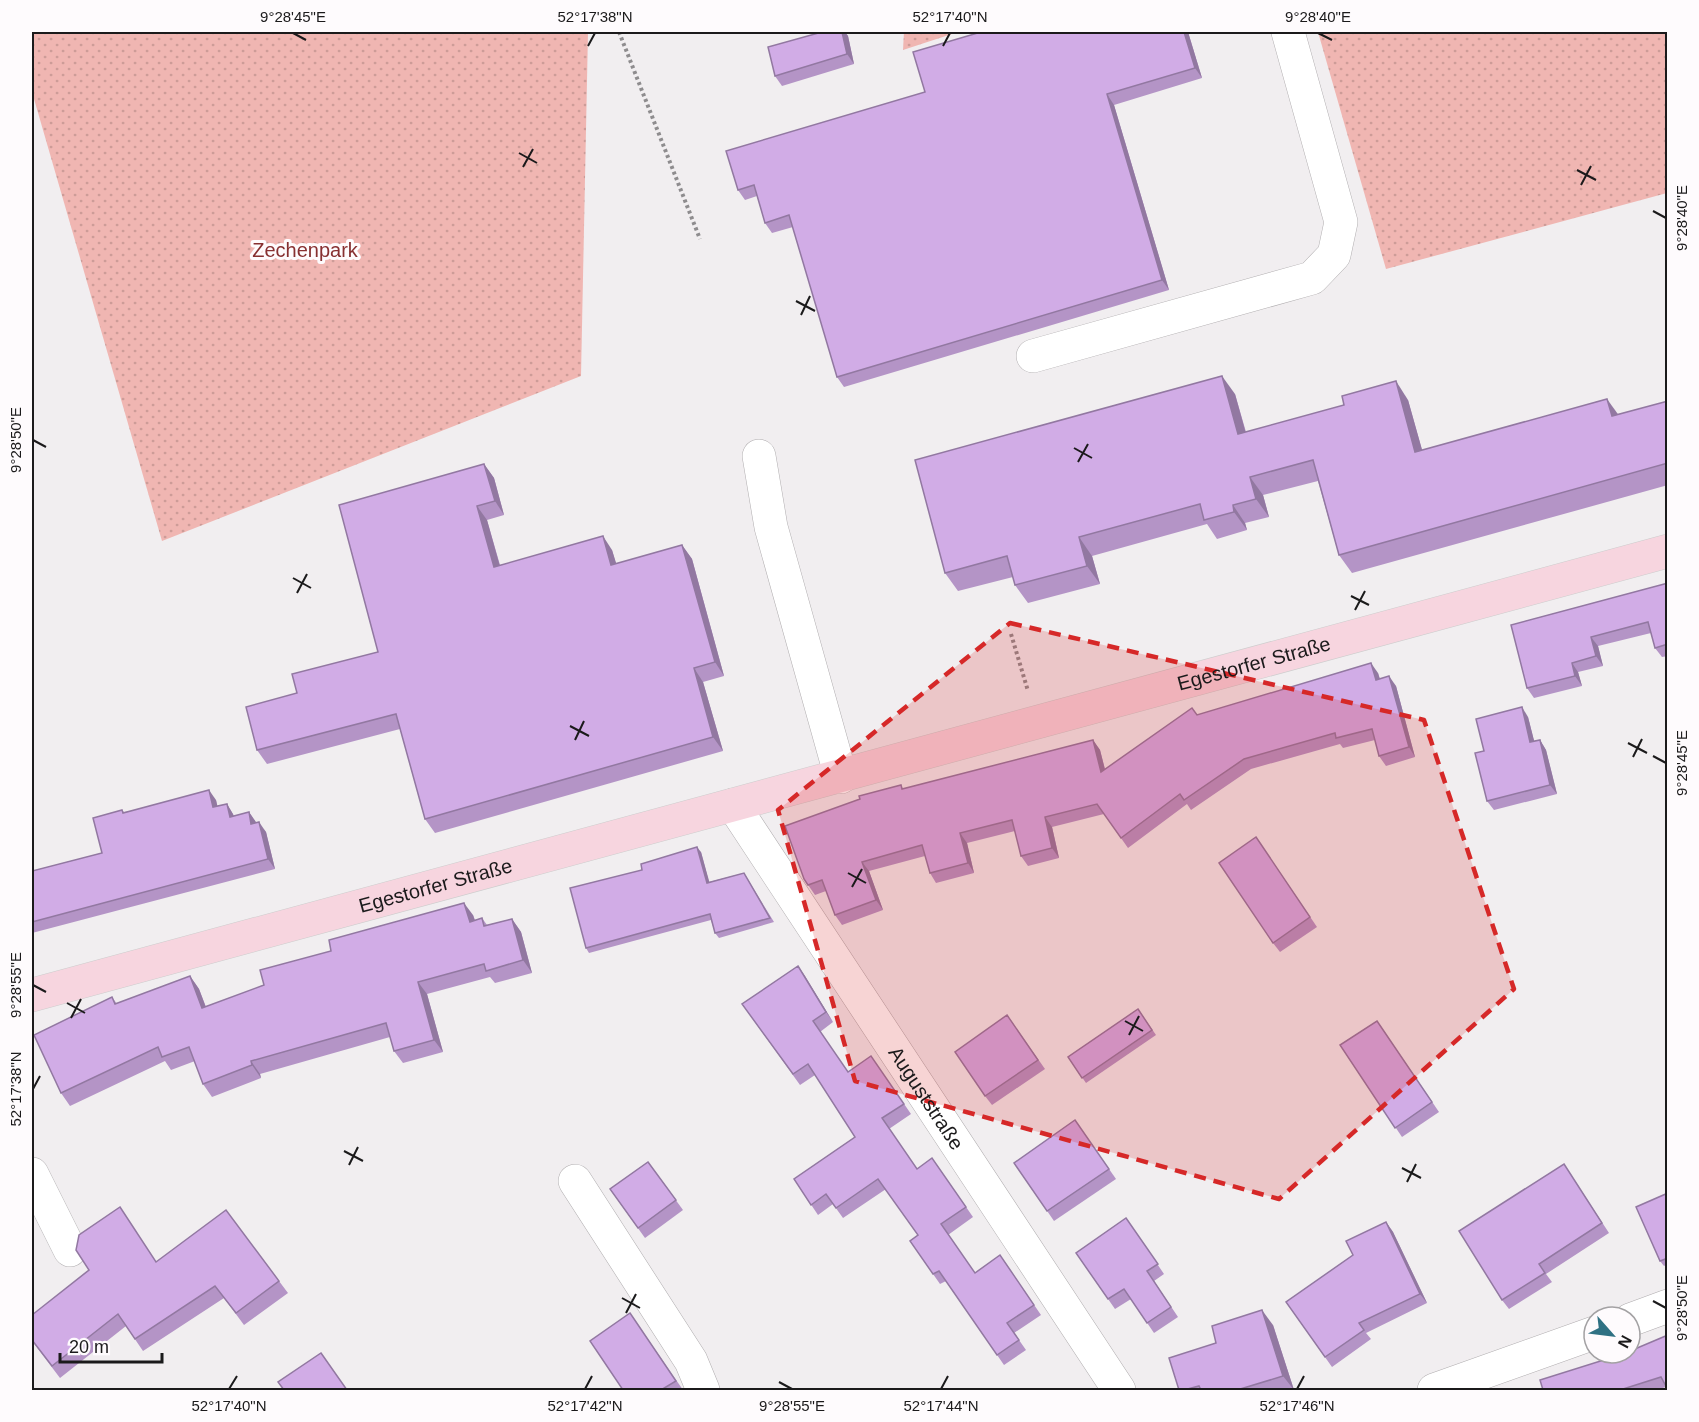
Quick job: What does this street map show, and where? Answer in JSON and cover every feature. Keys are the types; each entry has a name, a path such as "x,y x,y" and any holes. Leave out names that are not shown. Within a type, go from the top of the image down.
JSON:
{"main road":[{"name":"Egestorfer Straße","path":"32,995 1668,551"}],"street":[{"path":"1033,356 1312,278 1334,255 1341,222 1288,32"},
{"path":"759,456 771,527 841,777"},
{"name":"Auguststraße","path":"733,805 1119,1390"},
{"path":"32,1174 70,1250"},
{"path":"575,1181 691,1361 703,1390"},
{"path":"1642,1316 1668,1306"},
{"path":"1434,1390 1582,1337"}],"path":[{"path":"619,32 700,239"},
{"path":"1011,634 1037,722"}],"highlighted area":[{"path":"1010,623 1424,720 1514,989 1279,1199 855,1081 778,810"}],"green space":[{"name":"Zechenpark","path":"32,32 588,32 581,376 162,541 32,92"},
{"path":"904,32 958,32 903,50"},
{"path":"1318,32 1667,32 1667,193 1386,269"}],"building":[{"path":"822,32 842,32 847,54 775,76 768,47"},
{"path":"981,32 1184,32 1195,68 1107,94 1162,280 837,377 789,215 765,223 754,185 738,190 726,151 925,92 913,52"},
{"path":"1222,376 1238,434 1344,405 1342,396 1396,381 1415,452 1607,399 1612,416 1668,401 1668,463 1339,555 1313,460 1250,477 1256,499 1233,505 1234,512 1204,520 1200,504 1079,537 1087,566 1015,585 1007,556 945,573 915,460"},
{"path":"484,464 495,501 477,506 494,567 603,536 611,565 682,545 715,662 694,668 713,737 425,819 396,714 257,750 246,707 297,693 292,674 378,652 339,505"},
{"path":"1668,583 1668,644 1655,648 1648,622 1591,637 1596,656 1572,663 1575,676 1527,688 1511,625"},
{"path":"1371,663 1376,680 1389,676 1409,747 1379,756 1372,729 1336,738 1335,733 1244,759 1184,800 1180,794 1121,838 1097,804 1045,817 1052,848 1021,856 1012,820 960,833 968,863 930,873 922,845 862,862 876,900 835,915 822,880 808,885 804,879 785,826 860,799 859,796 901,785 902,789 1093,740 1101,772 1192,708 1197,715"},
{"path":"1522,707 1530,742 1540,740 1550,785 1487,801 1475,753 1484,751 1476,719"},
{"path":"209,790 213,807 227,804 230,817 249,812 251,824 259,822 268,859 32,922 32,871 102,853 93,818 122,810 123,813"},
{"path":"1256,837 1310,917 1273,943 1219,863"},
{"path":"697,847 707,883 744,873 770,918 715,933 710,914 586,948 570,888 642,870 641,864"},
{"path":"464,903 470,922 482,918 484,926 512,919 523,960 486,971 484,964 418,982 434,1040 394,1051 386,1023 251,1061 252,1065 203,1084 189,1047 162,1057 158,1047 61,1093 34,1035 112,997 115,1004 190,976 202,1008 264,985 260,970 331,951 329,940"},
{"path":"798,966 826,1012 813,1021 848,1072 871,1056 904,1104 882,1118 917,1169 932,1158 966,1207 941,1224 975,1273 1000,1255 1034,1305 1007,1323 1019,1340 997,1355 939,1271 933,1274 910,1241 918,1235 878,1179 836,1208 826,1194 811,1205 794,1179 855,1137 808,1064 793,1074 742,1004"},
{"path":"1138,1009 1152,1030 1082,1078 1068,1057"},
{"path":"1007,1015 1038,1060 985,1096 955,1052"},
{"path":"1377,1021 1432,1102 1395,1128 1340,1045"},
{"path":"1075,1120 1109,1169 1047,1211 1014,1163"},
{"path":"648,1162 676,1200 638,1228 610,1189"},
{"path":"1564,1164 1602,1223 1539,1264 1545,1273 1502,1300 1459,1231"},
{"path":"1668,1193 1668,1258 1660,1261 1636,1207"},
{"path":"120,1207 156,1262 226,1210 279,1281 236,1313 215,1286 135,1339 118,1314 52,1366 32,1340 32,1315 89,1270 76,1250 79,1235"},
{"path":"1126,1218 1158,1264 1147,1271 1171,1307 1147,1323 1124,1289 1108,1299 1076,1253"},
{"path":"1386,1222 1420,1294 1359,1323 1364,1330 1325,1357 1286,1302 1353,1255 1346,1241"},
{"path":"1262,1310 1283,1376 1237,1390 1201,1390 1199,1386 1179,1390 1169,1358 1216,1343 1212,1326"},
{"path":"630,1313 676,1381 661,1390 623,1390 590,1341"},
{"path":"1668,1335 1668,1390 1661,1377 1620,1390 1543,1390 1540,1380 1588,1365 1642,1365 1642,1346"},
{"path":"321,1353 347,1390 284,1390 278,1382"}]}
